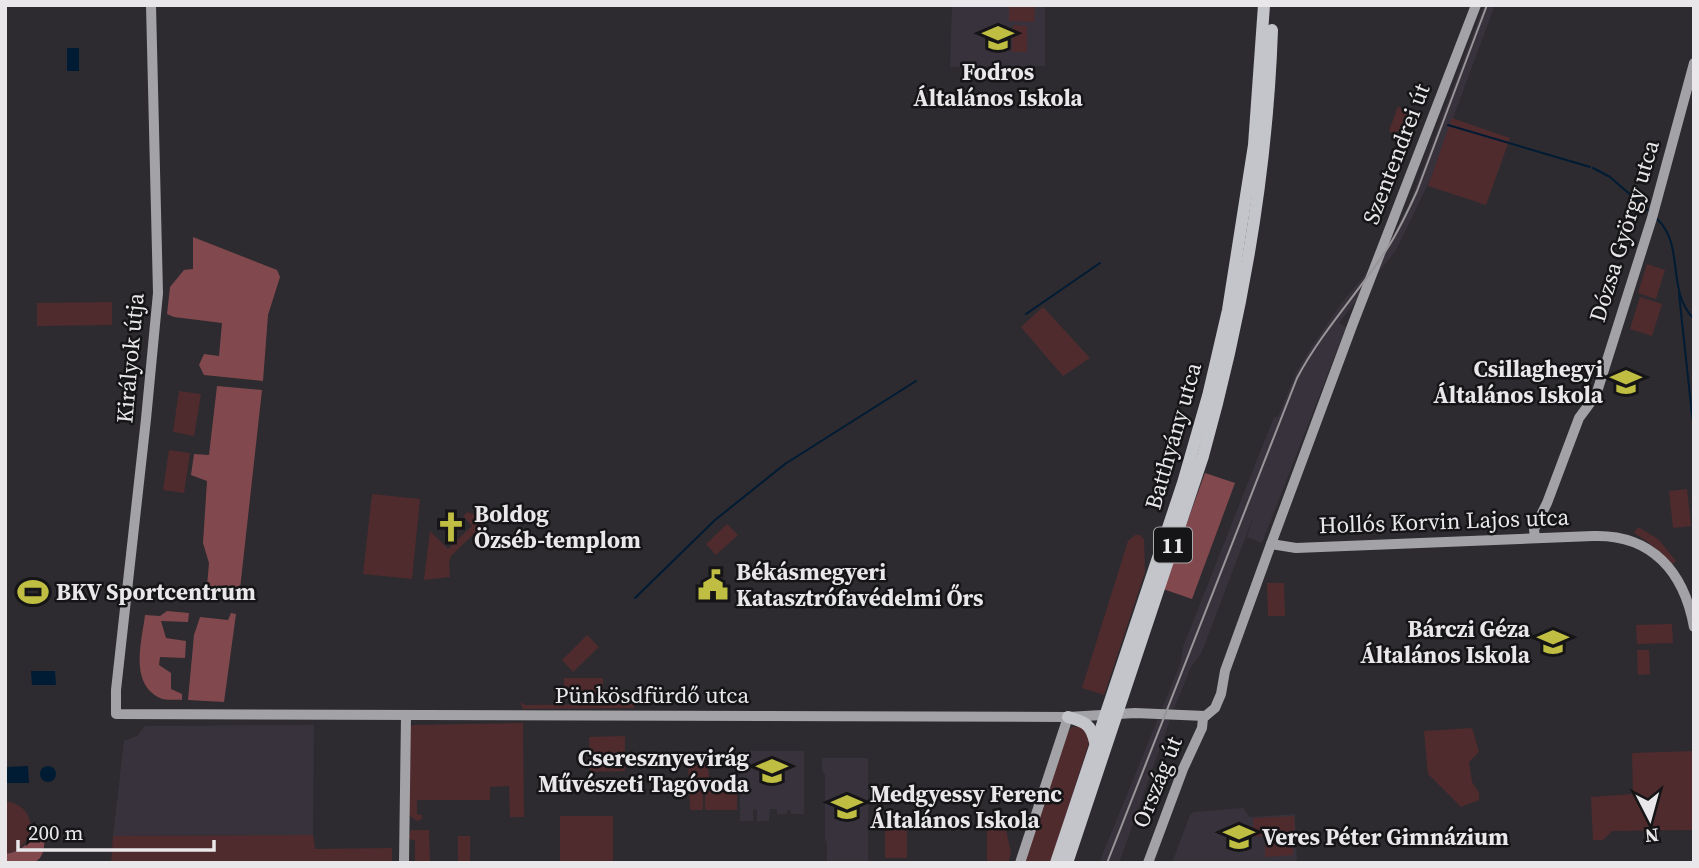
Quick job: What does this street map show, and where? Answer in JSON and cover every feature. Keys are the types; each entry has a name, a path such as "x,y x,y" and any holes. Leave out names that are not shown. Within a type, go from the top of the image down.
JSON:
{"main road":[{"name":"Batthyány utca","path":"1067,863 1110,714 1194,448 1224,327 1254,145 1264,5"},
{"name":"Batthyány utca","path":"1056,863 1095,742 1110,714 1203,456 1239,308 1265,133 1272,5"},
{"path":"1068,717 1090,726 1095,742"}],"street":[{"name":"Királyok útja","path":"116,714 116,690 157,301 151,5"},
{"name":"Szentendrei út","path":"1271,544 1476,5"},
{"name":"Dózsa György utca","path":"1535,538 1534,529 1547,503 1579,418 1596,395 1653,214 1694,63"},
{"name":"Hollós Korvin Lajos utca","path":"1271,544 1296,548 1619,537 1649,548 1662,560 1684,592 1694,627"},
{"path":"1205,716 1215,708 1218,701 1225,671 1271,544"},
{"name":"Pünkösdfürdő utca","path":"116,714 1068,717 1160,713 1188,717 1205,716"},
{"path":"404,863 406,715"},
{"name":"Ország út","path":"1148,863 1205,716"},
{"path":"1020,863 1068,717"},
{"path":"1187,759 1194,729 1188,717"}],"shaded area":[{"name":"Fodros Általános Iskola","path":"952,5 1045,5 1045,66 950,67"},
{"path":"1009,5 1035,5 1034,22 1009,21"},
{"path":"1484,5 1495,5 1430,180 1396,250 1339,323 1346,327 1262,543 1247,537 1254,515 1201,654 1191,667 1172,714 1119,863 1099,863 1181,662 1183,647 1274,417 1278,417 1296,373 1312,346 1341,304 1388,246 1412,197"},
{"path":"1013,25 1027,26 1027,52 1012,52"},
{"path":"1398,106 1416,121 1393,134 1389,131"},
{"path":"1452,118 1510,138 1486,205 1428,186"},
{"path":"193,237 277,270 280,277 268,315 263,381 204,375 199,365 204,354 219,356 222,323 167,314 170,287 184,270 193,269"},
{"path":"1647,264 1665,270 1656,299 1638,293"},
{"path":"1640,297 1662,304 1652,336 1630,329"},
{"path":"112,302 112,325 37,326 37,303"},
{"path":"1043,307 1090,358 1063,376 1021,327"},
{"path":"217,386 262,390 240,589 207,586 209,563 203,543 207,481 191,475 194,454 209,455"},
{"path":"179,391 201,394 194,436 173,432"},
{"path":"169,450 190,453 184,493 163,490"},
{"path":"1205,473 1235,483 1192,599 1163,589"},
{"path":"1687,489 1691,526 1673,528 1669,491"},
{"path":"372,494 420,499 412,579 363,574"},
{"path":"468,512 487,521 451,556 450,577 424,580 430,531 448,549 472,526 463,516"},
{"path":"727,524 738,535 716,555 706,544"},
{"path":"1638,527 1658,539 1676,561 1673,564 1634,533"},
{"path":"1135,535 1144,539 1145,572 1104,695 1082,688 1128,541"},
{"path":"1267,583 1284,583 1285,616 1268,616"},
{"path":"167,611 189,613 188,622 161,621 166,638 186,641 185,658 160,657 159,665 171,673 171,689 182,694 182,700 160,698 150,691 141,672 140,649 145,615 160,616"},
{"path":"231,613 236,614 224,702 188,700 194,635 200,617 228,620"},
{"path":"1672,624 1673,643 1637,644 1636,625"},
{"path":"587,635 599,647 573,672 562,660"},
{"path":"1637,650 1649,650 1650,674 1638,675"},
{"path":"564,678 603,678 603,698 564,697"},
{"path":"520,702 525,705 634,704 634,708 523,709"},
{"path":"523,723 524,817 510,817 509,786 490,787 490,800 417,800 417,814 422,815 422,819 417,821 407,814 408,729 413,725"},
{"path":"314,725 313,835 113,836 124,741 137,736 145,726"},
{"path":"1082,726 1090,740 1050,863 1023,863 1067,732 1072,727"},
{"path":"1472,728 1479,752 1469,762 1472,782 1479,793 1479,800 1461,807 1428,774 1424,731"},
{"path":"625,736 625,771 590,772 589,737"},
{"name":"Cseresznyevirág Művészeti Tagóvoda","path":"740,751 804,751 804,814 791,814 790,810 787,810 787,814 777,814 777,809 770,809 769,821 757,821 757,810 753,809 753,821 740,821"},
{"path":"1693,751 1694,830 1612,831 1603,840 1593,840 1591,797 1633,794 1632,753"},
{"name":"Medgyessy Ferenc Általános Iskola","path":"822,758 868,758 868,863 827,863 825,775"},
{"path":"688,763 708,763 709,782 703,796 703,810 690,810"},
{"path":"737,780 737,810 705,810 705,796 714,781"},
{"path":"5,801 24,810 31,826 24,843 5,854"},
{"name":"Veres Péter Gimnázium","path":"1243,808 1250,817 1295,814 1297,863 1172,863 1190,815 1194,812"},
{"path":"560,816 613,816 613,863 560,863"},
{"path":"1294,816 1295,835 1254,837 1253,818"},
{"path":"907,827 907,858 885,858 885,828"},
{"path":"411,830 429,830 430,863 415,863 415,840 408,839"},
{"path":"987,830 1006,830 1011,853 1008,863 987,863"},
{"path":"34,831 45,834 40,858 31,863 5,863 5,854 23,847"},
{"path":"313,835 315,849 392,848 392,863 111,863 113,836"},
{"path":"458,836 470,836 470,863 458,863"},
{"path":"1293,841 1293,855 1265,857 1265,843"}],"water":[{"path":"67,48 79,48 79,71 67,71"},
{"path":"31,671 55,671 56,685 32,685"},
{"path":"28,766 29,783 5,783 5,767"},
{"path":"48,766 54,768 54,780 48,782 42,780 40,774 42,768"}],"waterway":[{"path":"1448,125 1590,167"},
{"path":"1593,168 1610,177 1648,210"},
{"path":"1657,219 1671,241 1680,295 1694,319"},
{"path":"1026,314 1100,263"},
{"path":"1679,294 1691,405"},
{"path":"635,598 715,520 785,464 916,381"},
{"path":"1691,407 1694,428"}],"tram line":[{"path":"1107,863 1297,378 1318,344 1387,249 1403,220 1417,191 1487,5"}],"place":[{"name":"Fodros Általános Iskola","path":"998,38"},
{"name":"Csillaghegyi Általános Iskola","path":"1626,382"},
{"name":"Boldog Özséb-templom","path":"451,527"},
{"name":"Békásmegyeri Katasztrófavédelmi Őrs","path":"713,585"},
{"name":"BKV Sportcentrum","path":"33,592"},
{"name":"Bárczi Géza Általános Iskola","path":"1553,642"},
{"name":"Cseresznyevirág Művészeti Tagóvoda","path":"772,771"},
{"name":"Medgyessy Ferenc Általános Iskola","path":"847,807"},
{"name":"Veres Péter Gimnázium","path":"1239,837"}]}
